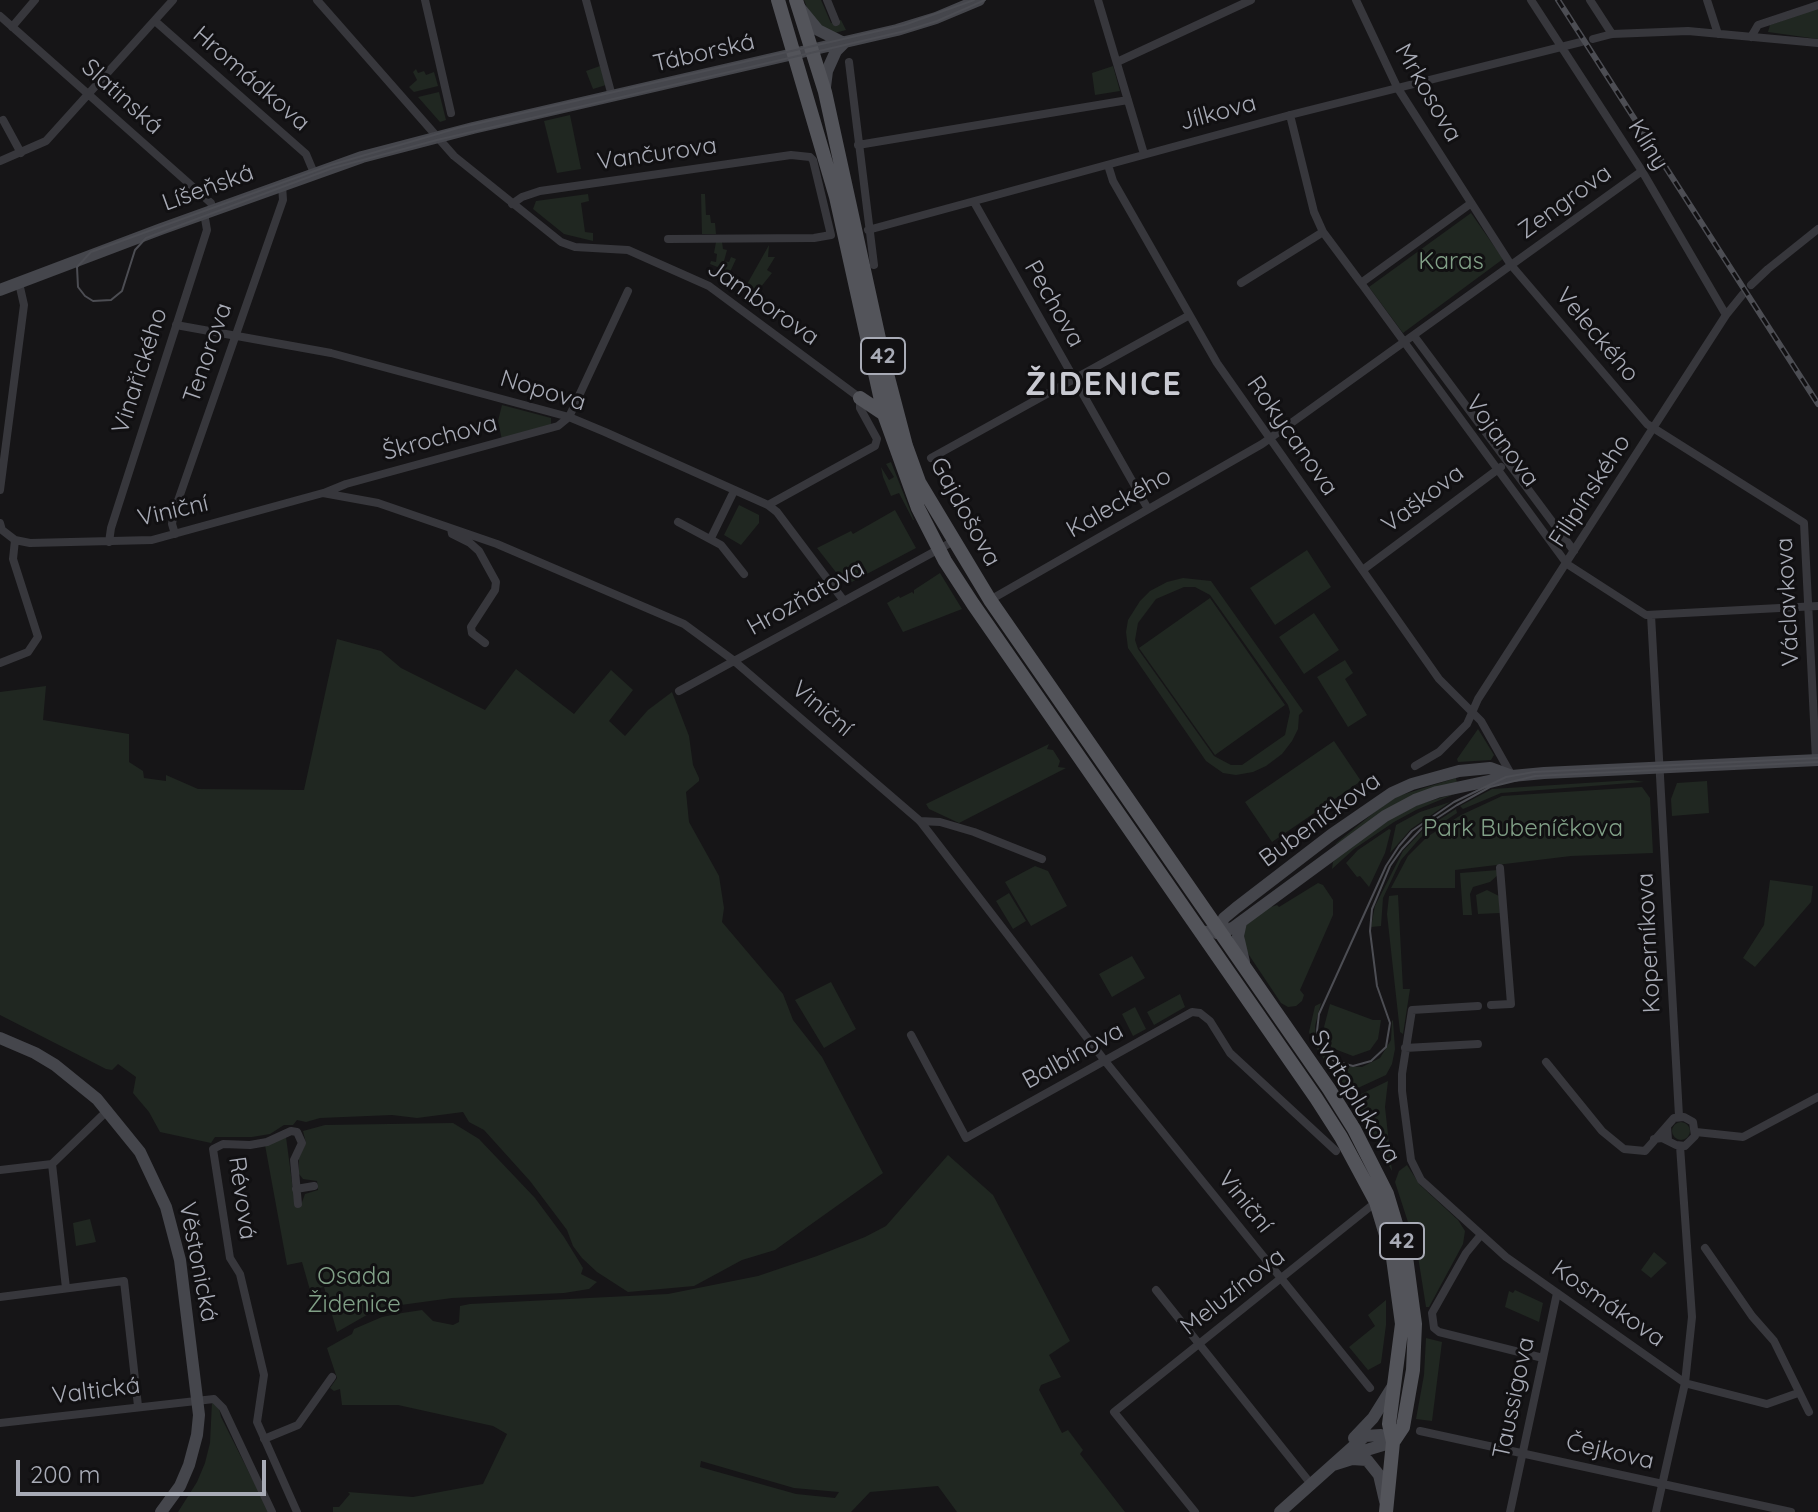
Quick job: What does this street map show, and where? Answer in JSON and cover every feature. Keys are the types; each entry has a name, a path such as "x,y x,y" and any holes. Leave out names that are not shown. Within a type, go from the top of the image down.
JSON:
{"main road":[{"name":"42","path":"778,0 795,54"},
{"name":"42","path":"797,2 812,50"},
{"name":"Gajdošova","path":"812,50 825,92 900,424 919,482 952,542 990,600 1202,905 1214,932"},
{"name":"Gajdošova","path":"795,54 836,197 884,414 910,490 938,549 973,604 1214,932"},
{"path":"860,398 884,414"},
{"name":"Svatoplukova","path":"1214,932 1215,954 1260,1014 1325,1111 1376,1202 1393,1258 1402,1324 1389,1424 1393,1442 1386,1511"},
{"name":"Svatoplukova","path":"1214,932 1247,969 1354,1129 1383,1185 1398,1226 1412,1293 1415,1349 1403,1427 1393,1442"}],"street":[{"path":"12,27 35,0"},
{"path":"0,161 46,141 173,0"},
{"name":"Jamborova","path":"317,0 435,138 561,242 575,247 628,250 709,286 860,398"},
{"path":"425,0 451,113"},
{"path":"586,0 612,96"},
{"path":"827,0 836,22"},
{"name":"Táborská","path":"435,138 844,43 924,22 979,0"},
{"path":"1098,0 1144,154"},
{"path":"1117,62 1251,0"},
{"name":"Mrkosova","path":"1356,0 1397,87 1511,265"},
{"name":"Klíny","path":"1531,0 1642,171 1726,315"},
{"path":"1590,0 1612,34"},
{"path":"1707,0 1718,34"},
{"path":"797,2 818,30 844,43 836,51 827,71 825,92"},
{"path":"1751,37 1758,25 1818,5"},
{"name":"Slatinská","path":"0,16 211,203 208,212"},
{"name":"Hromádkova","path":"155,21 306,154 314,173"},
{"path":"1593,39 1612,34 1688,31 1818,43"},
{"name":"Jílkova","path":"868,230 1290,115 1581,42"},
{"path":"849,62 874,265"},
{"path":"858,145 1128,100"},
{"name":"Vojanova","path":"1290,115 1314,212 1323,232 1567,564"},
{"path":"3,120 21,153"},
{"name":"Líšeňská","path":"0,290 314,173 435,138"},
{"name":"Vančurova","path":"512,204 531,192 791,155 810,157 818,173 831,235 814,238 668,239"},
{"name":"Rokycanova","path":"1108,165 1113,181 1188,316 1269,440 1364,569 1448,691 1473,710"},
{"name":"Zengrova","path":"1404,343 1642,171"},
{"name":"Tenorova","path":"175,534 172,524 174,512 283,200 282,185"},
{"name":"Pechova","path":"974,202 1148,509"},
{"path":"1361,283 1470,204"},
{"name":"Vinařického","path":"109,542 207,230 208,212"},
{"path":"1751,285 1818,229"},
{"path":"1241,283 1323,232"},
{"name":"Veleckého","path":"1511,265 1647,424 1655,428"},
{"path":"0,490 24,305 19,283"},
{"path":"569,417 628,291"},
{"name":"Filipínského","path":"1473,710 1726,315 1743,294"},
{"path":"931,458 1188,316"},
{"name":"Nopova","path":"176,325 331,353 569,417 768,505 777,512 844,601"},
{"name":"Vojanova","path":"1414,336 1574,551"},
{"name":"Kaleckého","path":"990,600 1269,440 1404,343"},
{"path":"768,505 875,446 877,439 860,408 860,398"},
{"name":"Škrochova","path":"323,493 550,430 569,417"},
{"name":"Václavkova","path":"1655,428 1804,523 1813,606 1817,760"},
{"name":"Vaškova","path":"1364,569 1508,462"},
{"path":"711,538 734,491"},
{"name":"Viniční","path":"15,540 30,543 152,540 323,493 378,503 451,528 527,556 684,624 733,660 920,821 1105,1061 1370,1388"},
{"path":"678,522 711,538 728,552 744,574"},
{"path":"0,523 2,530 15,540 13,559 38,637 28,652 0,663"},
{"path":"451,528 452,534 479,551 496,582 495,590 471,627 472,633 485,643"},
{"name":"Hrozňatova","path":"679,691 952,542"},
{"path":"1567,564 1646,615 1813,606"},
{"name":"Koperníkova","path":"1651,615 1679,1116"},
{"path":"1415,766 1445,747 1467,724 1473,710"},
{"path":"1473,710 1512,776"},
{"name":"Bubeníčkova","path":"1214,932 1241,922 1403,805 1437,792 1512,776 1817,760"},
{"name":"Bubeníčkova","path":"1214,932 1236,908 1331,835 1401,789 1443,775 1472,770 1490,768 1512,776"},
{"path":"920,821 940,822 963,829 1042,859"},
{"path":"1491,1005 1511,1004 1500,868"},
{"path":"1202,905 1218,910 1236,908"},
{"path":"1241,922 1238,936 1247,969"},
{"name":"Svatoplukova","path":"1421,1180 1411,1160 1402,1091 1412,1010 1478,1006"},
{"name":"Balbínova","path":"911,1035 966,1138 1192,1012 1200,1013"},
{"name":"Svatoplukova","path":"1200,1013 1210,1021 1230,1053 1336,1151"},
{"name":"Věstonická","path":"0,1038 55,1065 108,1110 144,1158 172,1224 180,1260 198,1399 197,1435 180,1486 161,1512"},
{"path":"1405,1048 1478,1044"},
{"path":"1546,1062 1602,1131 1624,1149 1645,1151 1654,1139 1679,1116 1689,1119 1696,1132 1693,1141 1680,1146 1668,1140 1654,1139"},
{"path":"1696,1132 1743,1137 1818,1097"},
{"path":"0,1170 52,1164 108,1110"},
{"path":"1667,1126 1668,1140"},
{"name":"Révová","path":"297,1512 257,1422 264,1375 240,1274 229,1255 213,1149 223,1144 267,1142 291,1131 297,1132 302,1143 294,1160 298,1204"},
{"path":"1656,1512 1685,1383 1692,1317 1680,1146"},
{"path":"52,1164 66,1288"},
{"name":"Kosmákova","path":"1421,1180 1468,1221 1480,1236 1685,1383 1767,1404 1798,1393"},
{"path":"296,1189 314,1186"},
{"name":"Meluzínova","path":"1195,1512 1114,1412 1376,1202"},
{"path":"1480,1236 1466,1253 1432,1313 1434,1328 1439,1332 1543,1358"},
{"path":"1705,1248 1752,1316 1774,1341 1809,1412"},
{"path":"0,1297 124,1281 138,1406"},
{"path":"1156,1290 1311,1484"},
{"name":"Taussigova","path":"1510,1512 1557,1293"},
{"path":"1363,1380 1373,1373"},
{"path":"264,1439 298,1425 332,1377"},
{"path":"1329,1466 1333,1457 1373,1418 1396,1379"},
{"path":"198,1399 210,1398 220,1402 272,1512"},
{"name":"Valtická","path":"0,1423 198,1399"},
{"name":"Čejkova","path":"1420,1431 1791,1512"},
{"path":"1280,1512 1365,1436 1381,1435 1393,1442"},
{"path":"1329,1466 1352,1459 1367,1460 1379,1475 1386,1511"}],"green space":[{"path":"804,0 821,0 831,23 841,20 846,30 831,34 808,10"},
{"path":"1818,8 1818,39 1768,32 1770,25"},
{"path":"600,66 606,85 593,89 586,71"},
{"path":"1113,66 1120,91 1095,95 1092,73"},
{"path":"416,69 418,73 424,71 426,75 434,72 438,86 414,92 409,87 417,80 413,72"},
{"path":"439,92 446,120 440,122 418,97"},
{"path":"570,115 581,169 557,173 544,121"},
{"path":"588,194 589,201 581,203 585,232 593,233 593,241 564,234 533,209 536,201"},
{"path":"701,194 705,194 706,215 710,215 711,223 715,223 716,234 702,234"},
{"name":"Karas","path":"1471,213 1503,259 1403,333 1369,287"},
{"path":"716,242 722,242 723,249 727,250 724,261 729,262 731,257 736,259 730,272 710,264 711,261 716,262"},
{"path":"769,245 768,257 775,257 767,270 772,273 756,293 746,286"},
{"path":"502,405 551,418 551,425 502,440 498,421"},
{"path":"891,462 914,520 899,493 891,496 883,477 881,467 889,480 894,477 886,464"},
{"path":"739,505 759,515 759,523 741,545 724,535"},
{"path":"895,510 916,548 846,585 817,548 851,531 853,534"},
{"path":"1307,550 1331,587 1275,625 1250,588"},
{"path":"940,573 962,609 903,632 887,603 899,596 914,594 914,590"},
{"path":"1183,578 1211,581 1303,711 1292,741 1282,754 1266,766 1236,775 1223,773 1206,761 1128,648 1128,620 1150,591","holes":["1184,587 1195,587 1210,595 1290,712 1285,735 1242,765 1231,765 1214,756 1138,649 1135,640 1138,623 1156,599"]},
{"path":"1210,598 1285,705 1215,755 1139,648"},
{"path":"1314,613 1339,650 1304,674 1279,637"},
{"path":"337,639 381,651 401,668 485,710 516,669 574,714 611,670 633,690 609,721 625,736 648,710 672,692 689,736 693,765 699,778 686,792 689,822 719,876 724,908 722,922 783,994 793,1020 822,1057 883,1173 775,1250 742,1260 694,1286 628,1292 582,1258 567,1230 530,1181 484,1130 469,1122 463,1112 417,1118 392,1115 320,1118 306,1122 297,1120 293,1125 284,1125 270,1134 215,1137 211,1143 160,1132 133,1093 136,1077 118,1064 112,1070 106,1069 0,1015 0,692 46,686 43,720 129,734 129,762 143,771 144,778 166,781 166,775 198,789 304,790"},
{"path":"1345,660 1353,673 1345,679 1367,715 1348,727 1317,677"},
{"path":"1478,729 1494,755 1491,760 1458,762 1457,759"},
{"path":"1334,741 1361,781 1272,842 1245,802"},
{"path":"1049,744 1047,749 1053,750 1060,761 1058,767 1066,768 959,823 929,809 926,804"},
{"path":"1456,778 1457,783 1334,845 1398,796"},
{"path":"1632,780 1644,782 1501,793 1463,809 1460,806 1492,789"},
{"path":"1707,781 1709,813 1672,816 1671,799 1677,783"},
{"name":"Park Bubeníčkova","path":"1642,787 1650,798 1653,853 1571,856 1455,870 1455,888 1391,888 1408,856 1427,837 1461,815 1502,796"},
{"path":"1457,793 1394,822 1354,849 1332,869 1338,856 1392,818 1420,804"},
{"path":"1450,802 1411,829 1390,853 1396,825 1420,812"},
{"path":"1456,809 1457,813 1421,837 1401,860 1383,898 1381,926 1371,927 1375,906 1403,851 1422,831"},
{"path":"1389,829 1385,853 1369,887 1346,863 1358,850"},
{"path":"1035,866 1048,871 1067,906 1031,926 1005,882"},
{"path":"1498,870 1498,875 1490,882 1473,887 1470,894 1472,915 1463,915 1460,873"},
{"path":"1770,880 1813,886 1811,902 1755,967 1743,958 1764,925"},
{"path":"1318,883 1323,885 1333,900 1333,915 1300,990 1304,995 1302,1001 1288,1007 1281,1003 1245,949 1244,932 1246,925 1265,909 1279,907"},
{"path":"1487,890 1499,896 1500,913 1478,914 1476,895"},
{"path":"1009,893 1026,921 1013,929 996,901"},
{"path":"1398,895 1403,989 1410,989 1403,1034 1400,1032 1387,914 1389,896"},
{"path":"1132,956 1145,978 1112,997 1099,974"},
{"path":"831,982 856,1029 824,1048 795,1000"},
{"path":"1180,994 1185,1007 1154,1025 1147,1012"},
{"path":"1321,1003 1315,1026 1316,1042 1331,1063 1343,1066 1362,1067 1380,1058 1391,1040 1393,1021 1395,1049 1386,1075 1347,1093 1313,1043 1309,1032 1315,1006"},
{"path":"1330,1004 1381,1020 1378,1039 1370,1050 1353,1056 1332,1048 1325,1037 1324,1027"},
{"path":"1135,1007 1146,1029 1133,1036 1122,1014"},
{"path":"1388,1081 1385,1107 1392,1171 1351,1099"},
{"path":"1681,1122 1690,1131 1681,1140 1672,1131"},
{"name":"Osada Židenice","path":"453,1123 479,1139 535,1198 583,1268 581,1274 597,1282 589,1289 564,1293 452,1298 379,1308 337,1332 324,1287 310,1290 302,1262 287,1265 265,1145 286,1137 295,1205 301,1205 305,1194 318,1190 317,1181 303,1179 299,1174 299,1158 306,1143 303,1131 325,1125"},
{"path":"948,1155 993,1195 1070,1341 1049,1355 1061,1377 1041,1385 1039,1390 1062,1433 1068,1430 1083,1450 1080,1454 1125,1512 957,1512 938,1486 870,1492 851,1512 333,1512 333,1507 339,1507 350,1494 348,1492 413,1497 483,1484 507,1434 493,1426 398,1405 342,1405 340,1389 334,1391 330,1388 337,1378 327,1348 352,1334 354,1329 382,1317 422,1310 433,1321 453,1325 459,1322 460,1306 470,1304 668,1294 758,1276 817,1256 886,1226","holes":["701,1461 794,1488 839,1492 835,1498 796,1494 700,1467"]},
{"path":"1407,1165 1420,1185 1458,1220 1465,1231 1463,1244 1429,1307 1426,1307 1417,1250 1395,1182 1399,1171"},
{"path":"90,1219 96,1242 76,1246 73,1223"},
{"path":"1654,1252 1667,1263 1651,1278 1641,1270"},
{"path":"1515,1290 1543,1303 1539,1322 1505,1307 1509,1291 1513,1293"},
{"path":"1386,1300 1381,1363 1368,1370 1349,1347 1375,1326 1368,1315"},
{"path":"1426,1338 1442,1342 1432,1421 1416,1419 1424,1375"},
{"path":"212,1402 218,1404 221,1417 269,1512 178,1512 205,1463 210,1443"}],"tram line":[{"path":"974,0 904,25 458,128 331,165 91,252 77,267 78,287 93,301 111,300 122,291 135,250 146,238 333,168 437,140 905,31 985,0"},
{"path":"1818,758 1534,772 1506,777 1454,802 1412,831 1386,866 1319,1014 1317,1031 1321,1047 1334,1061 1353,1066 1371,1061 1386,1047 1390,1023 1377,986 1370,931 1372,909 1390,866 1402,849 1422,828 1457,805 1490,787 1535,776 1818,762"}],"railway":[{"path":"1558,0 1818,404"}],"district":[{"name":"ŽIDENICE","path":"1104,385"}]}
